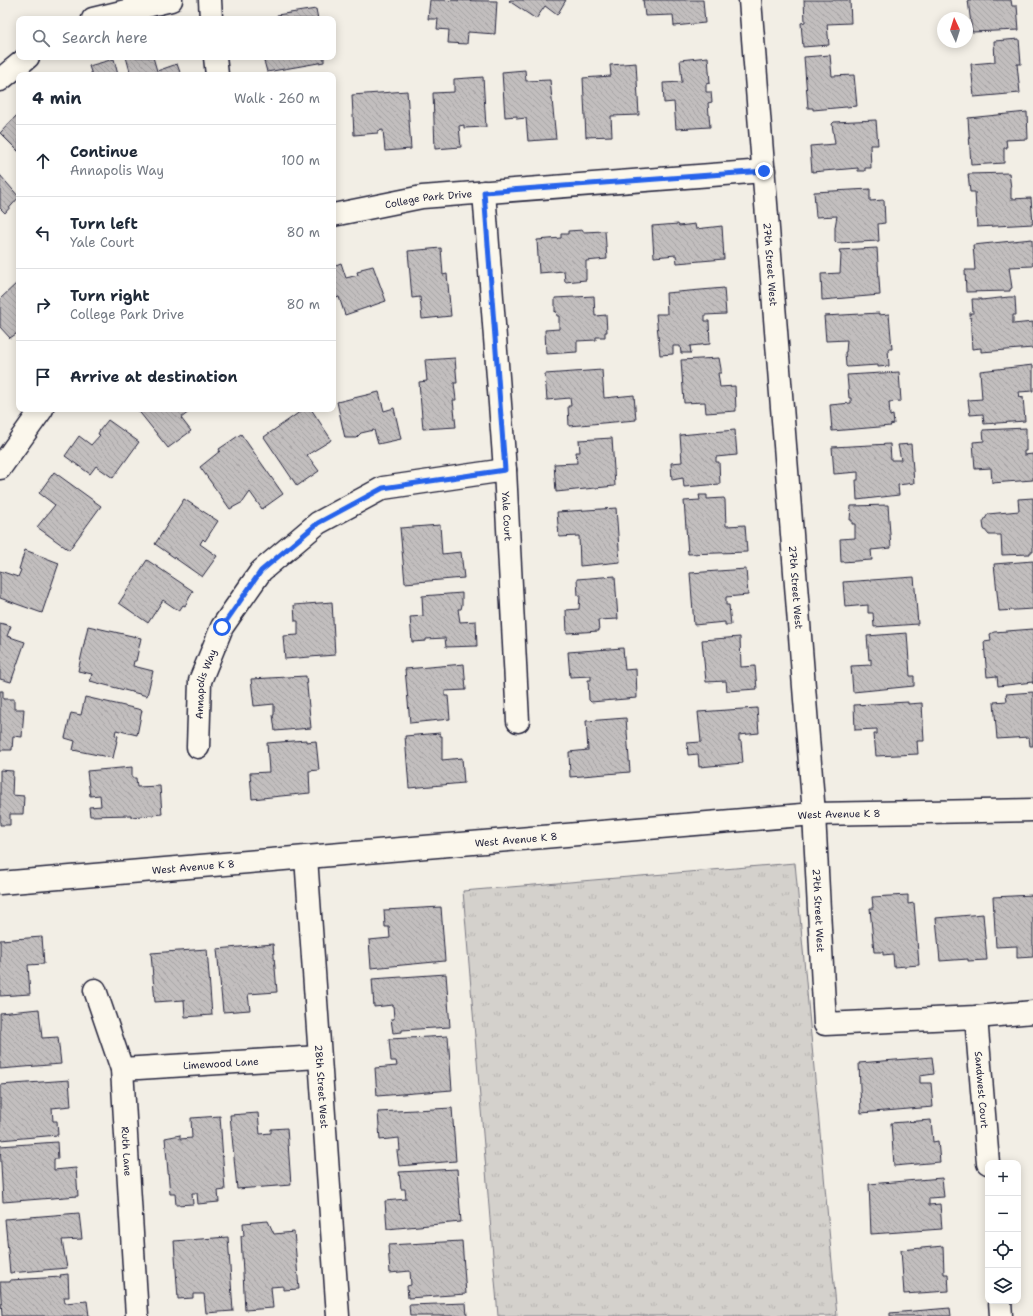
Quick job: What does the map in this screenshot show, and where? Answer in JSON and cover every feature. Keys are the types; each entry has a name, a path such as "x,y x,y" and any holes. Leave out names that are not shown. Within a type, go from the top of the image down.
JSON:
{"street":[{"path":"105,16 171,0"},
{"path":"210,0 212,16"},
{"name":"27th Street West","path":"750,0 814,814 825,1024 976,1016"},
{"path":"0,80 24,60"},
{"path":"215,60 217,72"},
{"name":"College Park Drive","path":"336,214 422,197 764,171"},
{"name":"Yale Court","path":"484,192 505,470 518,721"},
{"path":"0,468 40,412"},
{"name":"Annapolis Way","path":"198,747 200,681 222,627 261,571 318,523 383,488 505,470"},
{"name":"West Avenue K 8","path":"0,883 814,814 1033,810"},
{"name":"28th Street West","path":"306,857 338,1316"},
{"name":"Ruth Lane","path":"95,990 122,1069 137,1316"},
{"path":"976,1016 1033,1012"},
{"name":"Sandwest Court","path":"976,1016 988,1160"},
{"name":"Limewood Lane","path":"122,1069 319,1057"},
{"path":"1000,1304 1001,1316"}],"green space":[{"path":"795,863 837,1316 498,1316 463,891"}],"building":[{"path":"430,0 497,1 495,34 468,32 467,44 448,43 449,30 437,29 438,19 428,19"},
{"path":"566,0 557,15 545,6 536,19 509,1"},
{"path":"643,0 703,0 705,23 674,26 673,15 645,16"},
{"path":"804,0 850,0 851,23 827,24 829,45 803,47 801,23 805,22"},
{"path":"968,0 1011,0 1012,6 1017,6 1019,30 973,32 973,12 970,12"},
{"path":"316,9 317,16 277,16"},
{"path":"1019,39 1021,64 1017,64 1020,93 974,97 971,64 995,62 994,41"},
{"path":"830,55 832,76 854,75 857,106 813,110 813,108 808,108 804,57"},
{"path":"708,57 710,83 706,84 706,92 711,92 712,102 708,103 710,127 676,129 674,102 664,103 663,83 682,82 680,60"},
{"path":"114,60 117,72 91,72 89,66"},
{"path":"127,60 154,60 157,71 177,64 180,72 130,72"},
{"path":"264,60 324,60 324,62 267,72"},
{"path":"636,63 639,115 611,116 612,136 586,137 583,78 611,76 610,65"},
{"path":"525,70 526,81 550,80 556,139 528,141 526,118 517,119 517,116 505,117 502,72"},
{"path":"483,77 486,127 464,128 464,125 459,126 461,147 435,149 433,93 454,92 454,79"},
{"path":"407,91 411,149 385,151 383,130 378,131 378,133 354,135 352,95"},
{"path":"1027,112 1028,139 1006,140 1007,148 1004,148 1004,163 971,165 968,118"},
{"path":"16,116 16,149 0,133"},
{"path":"876,120 878,145 870,145 871,168 865,168 865,171 858,171 858,168 812,172 810,146 835,144 832,124 834,122"},
{"path":"1009,173 1011,199 1031,198 1033,224 977,227 975,192 970,192 968,174"},
{"path":"0,175 16,194 16,200 5,213 0,208"},
{"path":"870,189 870,201 884,200 885,223 878,224 879,241 837,243 835,241 835,227 837,216 816,217 814,192"},
{"path":"678,224 679,226 695,224 696,229 722,226 724,259 677,263 676,255 654,257 652,226"},
{"path":"583,230 583,232 605,231 607,259 586,261 586,280 565,282 564,271 539,273 537,240 561,238 561,234 568,234 568,231"},
{"path":"1032,239 1033,266 1009,267 1012,288 1010,291 966,292 965,270 975,270 973,245"},
{"path":"441,248 443,275 447,274 451,316 422,319 420,297 412,298 408,251"},
{"path":"877,248 880,295 822,300 821,274 840,273 841,255 839,250"},
{"path":"341,263 346,278 358,275 357,272 361,271 361,269 373,266 386,301 345,315 339,297 336,298 336,265"},
{"path":"16,284 16,334 10,338 0,327 0,299"},
{"path":"724,288 726,314 705,315 705,321 709,321 710,344 690,346 691,353 681,353 680,346 673,346 673,354 660,355 656,314 667,314 666,293"},
{"path":"594,296 595,316 606,315 607,332 605,332 605,337 596,337 596,340 577,341 577,352 546,354 545,330 559,329 559,316 557,316 556,311 555,312 555,298"},
{"path":"1015,297 1016,315 1013,315 1013,324 1033,322 1033,348 981,352 981,348 972,349 970,313 973,313 972,299 981,300"},
{"path":"879,313 879,315 889,314 892,349 888,349 889,366 878,367 878,365 847,367 845,352 847,340 826,341 824,316"},
{"path":"455,358 457,383 454,383 456,400 453,400 456,427 423,429 419,382 427,381 425,360"},
{"path":"719,358 721,369 721,373 718,373 720,387 735,386 736,411 706,413 705,402 684,403 681,360"},
{"path":"1033,365 1033,391 1019,392 1020,398 1023,397 1025,421 984,424 983,414 970,415 968,400 982,399 980,371"},
{"path":"602,370 604,398 634,395 636,420 569,426 568,406 571,406 570,398 547,400 545,374"},
{"path":"899,372 901,401 889,402 890,416 893,415 894,424 890,425 891,426 832,431 830,405 851,403 851,398 849,398 847,375"},
{"path":"379,392 384,411 394,408 401,439 378,444 374,430 361,433 356,438 345,438 337,402"},
{"path":"139,412 189,412 181,418 191,431 168,448"},
{"path":"300,412 313,412 331,439 307,455 319,471 297,486 264,437"},
{"path":"108,420 139,442 113,478 96,466 90,474 65,456 79,436 91,445 100,435 98,434 100,430"},
{"path":"1026,428 1026,451 1024,451 1024,455 1033,454 1033,480 992,483 991,468 975,469 973,442 984,441 983,430"},
{"path":"735,430 737,455 716,457 716,462 719,462 720,484 684,487 683,478 672,480 671,463 682,462 680,435"},
{"path":"241,434 283,494 262,509 250,492 243,502 230,509 200,467 220,451 219,449"},
{"path":"612,438 615,486 556,492 554,464 577,463 576,452 580,452 579,440"},
{"path":"890,444 891,460 901,460 898,445 911,444 914,483 898,485 899,495 857,500 856,480 858,480 858,472 834,474 832,447"},
{"path":"54,472 101,506 69,550 37,527 55,505 39,493"},
{"path":"699,495 707,495 707,499 724,498 726,526 745,525 747,552 688,554 684,501 700,500"},
{"path":"1033,498 1033,552 1030,552 1030,554 1002,555 1001,535 989,535 984,529 983,522 988,514 1019,511 1018,499"},
{"path":"184,499 218,521 205,541 203,539 200,544 217,556 202,577 155,544"},
{"path":"888,505 891,548 871,550 872,560 841,562 840,539 855,538 855,524 852,524 852,520 850,520 851,506"},
{"path":"616,508 620,562 580,566 579,536 559,537 557,512"},
{"path":"440,525 442,554 461,552 464,578 405,583 400,528"},
{"path":"25,550 59,563 42,613 0,598 0,571 18,577"},
{"path":"147,560 193,591 185,606 183,605 179,611 163,600 148,623 119,603"},
{"path":"1033,561 1033,609 999,611 994,564"},
{"path":"746,569 748,595 726,597 726,605 729,605 731,625 725,625 725,622 694,625 690,573"},
{"path":"615,576 618,619 598,620 599,631 567,633 566,610 579,609 580,595 578,596 577,579"},
{"path":"914,577 918,624 874,627 873,613 868,613 868,605 845,607 843,582"},
{"path":"462,593 461,609 458,609 460,622 476,621 477,646 446,647 445,638 426,639 426,641 412,642 410,617 423,616 422,596"},
{"path":"332,602 335,655 285,659 283,636 298,635 298,621 295,621 294,605"},
{"path":"0,623 11,626 7,636 25,642 11,682 0,679"},
{"path":"88,626 141,638 136,661 134,661 133,666 153,671 147,696 90,681 92,674 78,671"},
{"path":"1033,629 1033,682 998,686 997,676 987,677 984,642 991,641 990,634 994,632"},
{"path":"907,633 910,676 914,676 914,686 853,692 851,666 871,665 871,659 869,660 867,636"},
{"path":"740,637 741,667 755,666 757,689 727,691 726,681 706,682 702,640"},
{"path":"623,648 625,670 636,669 637,698 591,702 589,700 588,680 591,680 591,676 570,677 568,652"},
{"path":"464,664 466,690 445,691 445,696 448,696 450,719 410,723 405,669"},
{"path":"306,676 311,728 275,731 273,715 274,704 254,706 251,679"},
{"path":"0,691 3,691 3,699 14,699 14,709 24,709 22,737 13,736 12,750 0,750"},
{"path":"1033,692 1033,746 1030,746 1029,737 997,739 994,702 1007,701 1006,694"},
{"path":"85,697 142,710 137,735 116,730 115,735 118,736 113,758 73,750 75,741 65,738 71,713 81,715"},
{"path":"908,702 908,704 922,703 924,741 917,741 918,754 876,756 874,734 877,734 877,729 855,730 854,705"},
{"path":"757,708 759,733 739,735 743,763 699,767 698,754 688,755 687,743 701,742 698,712"},
{"path":"626,718 630,772 570,777 569,752 588,750 586,721"},
{"path":"440,733 440,736 442,736 442,760 462,758 464,783 409,788 405,736"},
{"path":"306,740 306,742 316,741 319,770 309,771 310,793 252,799 250,773 269,772 267,743"},
{"path":"132,767 132,778 136,778 137,787 160,786 162,814 131,817 131,815 90,816 89,807 101,806 100,795 90,796 87,771"},
{"path":"0,770 13,771 12,795 24,796 23,814 10,814 10,825 0,825"},
{"path":"908,895 908,904 914,903 919,965 894,967 893,954 883,955 883,952 874,952 870,908 873,908 872,897"},
{"path":"1033,895 1033,957 1017,958 1017,946 996,947 993,897"},
{"path":"441,907 445,961 371,968 369,940 390,938 389,927 385,927 384,910"},
{"path":"983,914 987,960 968,961 968,959 940,961 936,918"},
{"path":"42,937 44,964 28,965 30,994 0,996 0,940"},
{"path":"273,944 277,992 248,994 250,1010 223,1012 217,949"},
{"path":"207,949 212,1015 185,1017 184,1000 155,1002 151,953"},
{"path":"446,974 450,1027 402,1030 402,1032 393,1033 391,1019 394,1019 393,1005 374,1007 372,979"},
{"path":"39,1009 42,1038 58,1037 61,1064 0,1069 0,1013"},
{"path":"448,1036 452,1090 377,1096 375,1068 397,1066 396,1061 391,1061 389,1039"},
{"path":"932,1057 934,1074 920,1076 920,1083 931,1083 933,1107 861,1113 859,1063"},
{"path":"69,1080 71,1106 52,1108 53,1121 57,1121 58,1135 0,1140 0,1085"},
{"path":"452,1108 456,1161 399,1166 397,1151 400,1151 399,1138 380,1140 378,1112"},
{"path":"258,1113 260,1134 271,1133 271,1129 287,1128 291,1185 237,1189 230,1115"},
{"path":"220,1116 225,1190 218,1191 219,1202 198,1204 197,1193 192,1193 193,1204 176,1205 175,1194 170,1194 165,1138 180,1135 180,1139 192,1138 191,1118"},
{"path":"931,1120 933,1142 938,1141 940,1162 894,1166 891,1123"},
{"path":"57,1142 58,1159 54,1159 54,1170 76,1168 78,1196 3,1202 0,1146"},
{"path":"457,1169 461,1222 387,1229 385,1201 406,1199 405,1189 401,1189 399,1172"},
{"path":"942,1178 944,1197 929,1198 929,1205 940,1204 942,1229 871,1234 869,1184"},
{"path":"79,1213 82,1239 62,1240 67,1268 10,1273 5,1219"},
{"path":"268,1221 274,1234 294,1232 299,1289 283,1290 283,1286 271,1287 273,1308 245,1310 241,1236 244,1236 243,1223"},
{"path":"228,1237 233,1311 206,1313 204,1294 193,1294 193,1298 178,1299 174,1241"},
{"path":"462,1241 466,1294 408,1298 407,1286 411,1285 410,1271 390,1273 388,1245"},
{"path":"943,1246 944,1274 948,1274 949,1291 904,1294 901,1250"},
{"path":"68,1274 69,1297 64,1297 65,1303 87,1301 89,1316 2,1316 0,1282 61,1277 60,1275"},
{"path":"466,1303 467,1316 410,1316 409,1305"},
{"path":"950,1308 951,1316 890,1316 890,1313"}],"route":[{"path":"222,627 261,571 318,523 383,488 505,470 484,192 764,171"}]}
